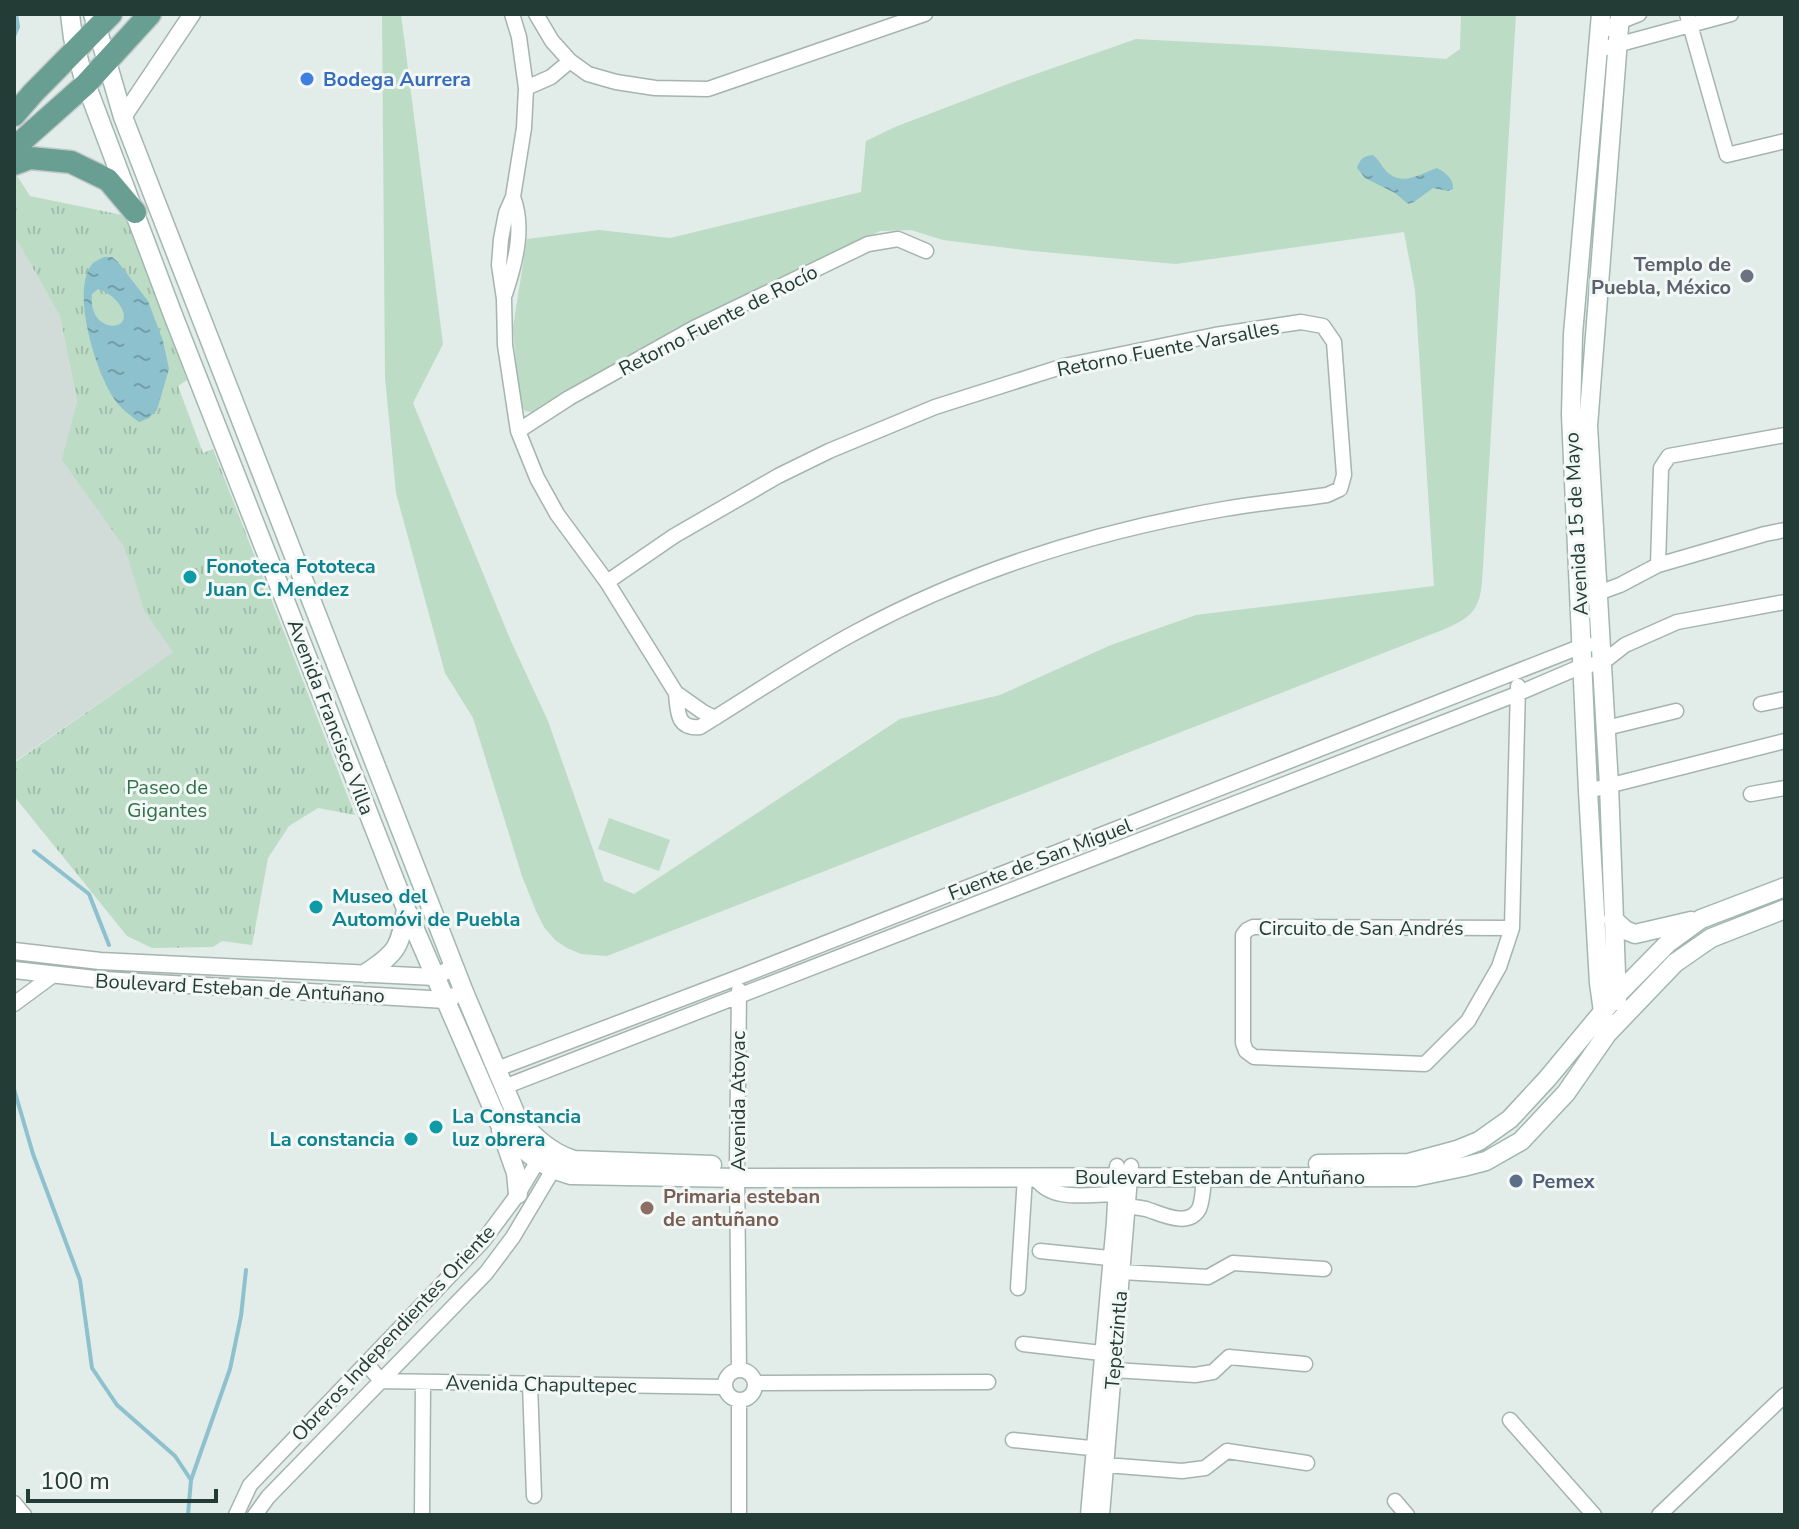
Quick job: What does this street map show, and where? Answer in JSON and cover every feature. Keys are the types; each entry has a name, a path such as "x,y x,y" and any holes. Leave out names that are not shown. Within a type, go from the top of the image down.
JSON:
{"main road":[{"name":"Avenida Francisco Villa","path":"70,14 75,49 86,84 173,315 406,909 499,1123 519,1145 549,1158"},
{"path":"14,148 86,84 150,14"},
{"name":"Avenida 15 de Mayo","path":"1588,594 1588,426 1620,18"},
{"name":"Avenida Francisco Villa","path":"100,19 107,61 123,117 454,967 516,1115 549,1158"},
{"path":"14,115 100,19"},
{"name":"Avenida 15 de Mayo","path":"1599,32 1573,347 1571,415 1591,645 1582,666 1599,983 1610,1022"},
{"path":"1593,98 1613,101"},
{"path":"14,164 30,158 71,162 108,180 135,212"},
{"name":"Avenida 15 de Mayo","path":"1591,645 1602,663 1609,785 1616,996 1610,1022"},
{"path":"1613,919 1635,934 1701,919 1785,887"},
{"path":"366,973 388,958 401,939 406,909"},
{"name":"Boulevard Esteban de Antuñano","path":"738,1172 1122,1176 1409,1163 1479,1141 1510,1119 1547,1079 1675,963 1711,938 1785,909"},
{"path":"1616,996 1668,943 1701,919"},
{"name":"Boulevard Esteban de Antuñano","path":"549,1158 571,1175 738,1172 1415,1177 1486,1161 1521,1141 1566,1093 1610,1022"},
{"path":"499,1123 516,1173 518,1194"}],"street":[{"path":"123,117 192,14"},
{"path":"512,14 519,37 526,88 524,128 513,197 519,212 515,266 504,299 505,345 518,431 537,478 557,514 607,582"},
{"path":"536,14 552,41 570,61 588,74 655,88 708,89 925,14"},
{"path":"1646,38 1637,24 1640,14 1620,18 1599,32 1618,45 1646,38 1689,20 1731,14"},
{"path":"1689,20 1707,111 1727,155 1785,141"},
{"path":"526,88 551,77 570,61"},
{"name":"Retorno Fuente de Rocío","path":"518,431 569,398 694,328 868,244 898,239 926,251"},
{"name":"Retorno Fuente Varsalles","path":"1301,322 1323,326 1334,342 1344,475 1340,489 1327,495 1225,509 1121,530 1023,559 857,631 700,727 690,728 683,724 676,693 607,582 674,536 778,476 935,407 1064,366 1215,335 1301,322"},
{"path":"1658,565 1661,468 1664,461 1669,456 1785,435"},
{"path":"1588,594 1620,585 1658,565 1785,530"},
{"path":"1602,663 1625,645 1677,622 1785,602"},
{"path":"1591,645 1625,645"},
{"name":"Fuente de San Miguel","path":"497,1069 1591,645"},
{"name":"Fuente de San Miguel","path":"504,1087 1517,694 1582,666 1602,663"},
{"name":"Circuito de San Andrés","path":"1512,928 1253,927 1243,935 1243,1043 1246,1051 1254,1057 1425,1064 1468,1021 1499,967 1512,928 1517,694 1521,671"},
{"path":"1761,704 1785,699"},
{"path":"1606,728 1676,711"},
{"path":"1588,791 1785,741"},
{"path":"1751,794 1785,788"},
{"name":"Boulevard Esteban de Antuñano","path":"14,951 100,961 435,977"},
{"path":"435,977 454,967"},
{"name":"Boulevard Esteban de Antuñano","path":"14,970 104,980 446,1000 464,992"},
{"path":"14,1004 52,976"},
{"name":"Avenida Atoyac","path":"739,977 739,1370"},
{"name":"Obreros Independientes Oriente","path":"236,1515 250,1485 483,1241 549,1158"},
{"name":"Obreros Independientes Oriente","path":"255,1515 268,1497 486,1273 513,1237 549,1158"},
{"name":"Tepetzintla","path":"1118,1263 1127,1206 1122,1176"},
{"name":"Tepetzintla","path":"1102,1515 1102,1454 1122,1176"},
{"path":"1018,1288 1030,1177"},
{"path":"1127,1206 1175,1218 1190,1217 1200,1205 1204,1177"},
{"path":"1040,1251 1208,1277 1233,1263 1324,1269"},
{"path":"1023,1344 1195,1375 1213,1372 1229,1357 1305,1364"},
{"path":"366,1363 381,1381"},
{"path":"739,1370 750,1373 755,1383 754,1392 748,1399 739,1401 732,1398 724,1387 731,1372 739,1370"},
{"name":"Avenida Chapultepec","path":"381,1381 724,1387"},
{"path":"755,1383 988,1382"},
{"path":"422,1515 423,1383"},
{"path":"530,1384 534,1496"},
{"path":"1659,1515 1785,1395"},
{"path":"739,1401 739,1515"},
{"path":"1510,1420 1594,1515"},
{"path":"1013,1440 1182,1471 1205,1468 1227,1451 1307,1463"},
{"name":"Tepetzintla","path":"1088,1515 1102,1454"},
{"path":"1395,1501 1407,1515"},
{"path":"14,1503 24,1515"}],"shaded area":[{"path":"14,235 60,316 77,403 63,460 125,547 173,652 14,762"}],"green space":[{"path":"382,14 401,14 443,344 413,403 510,639 548,721 604,881 634,894 900,719 1000,695 1111,645 1196,615 1434,586 1415,290 1404,232 1176,264 943,240 911,230 880,231 682,328 538,413 525,411 519,403 513,327 527,239 599,230 670,238 861,192 866,141 1013,82 1136,39 1446,59 1460,49 1461,14 1516,14 1482,583 1476,607 1467,617 1445,629 607,956 581,954 567,948 544,927 536,911 522,876 473,718 445,673 396,493 385,377"},
{"name":"Paseo de Gigantes","path":"14,171 30,196 127,216 187,380 178,386 203,453 213,449 355,815 318,808 289,826 268,858 252,945 222,941 213,947 152,948 127,936 14,796 14,763 173,652 144,610 125,548 62,460 77,402 60,316 14,235"},
{"path":"609,818 670,840 659,871 598,849"}],"water":[{"path":"1373,155 1386,171 1398,178 1411,178 1437,168 1450,179 1453,189 1433,188 1408,204 1395,193 1365,178 1357,168 1362,158"},
{"path":"112,257 118,262 148,301 163,341 169,369 157,410 139,422 120,406 108,388 88,332 84,292 86,275 93,263","holes":["98,289 119,304 124,314 123,321 118,325 104,323 97,317 92,294"]}],"waterway":[{"path":"14,36 18,27 16,14"},
{"path":"34,851 89,894 109,945"},
{"path":"14,1089 33,1154 80,1280 92,1368 117,1405 175,1456 191,1480 188,1515"},
{"path":"191,1480 230,1369 241,1316 246,1270"}],"place":[{"name":"Bodega Aurrera","path":"307,79"},
{"name":"Templo de Puebla, México","path":"1747,276"},
{"name":"Fonoteca Fototeca Juan C. Mendez","path":"190,577"},
{"name":"Museo del Automóvi de Puebla","path":"316,907"},
{"name":"La Constancia luz obrera","path":"436,1127"},
{"name":"La constancia","path":"411,1139"},
{"name":"Pemex","path":"1516,1181"},
{"name":"Primaria esteban de antuñano","path":"647,1208"}]}
